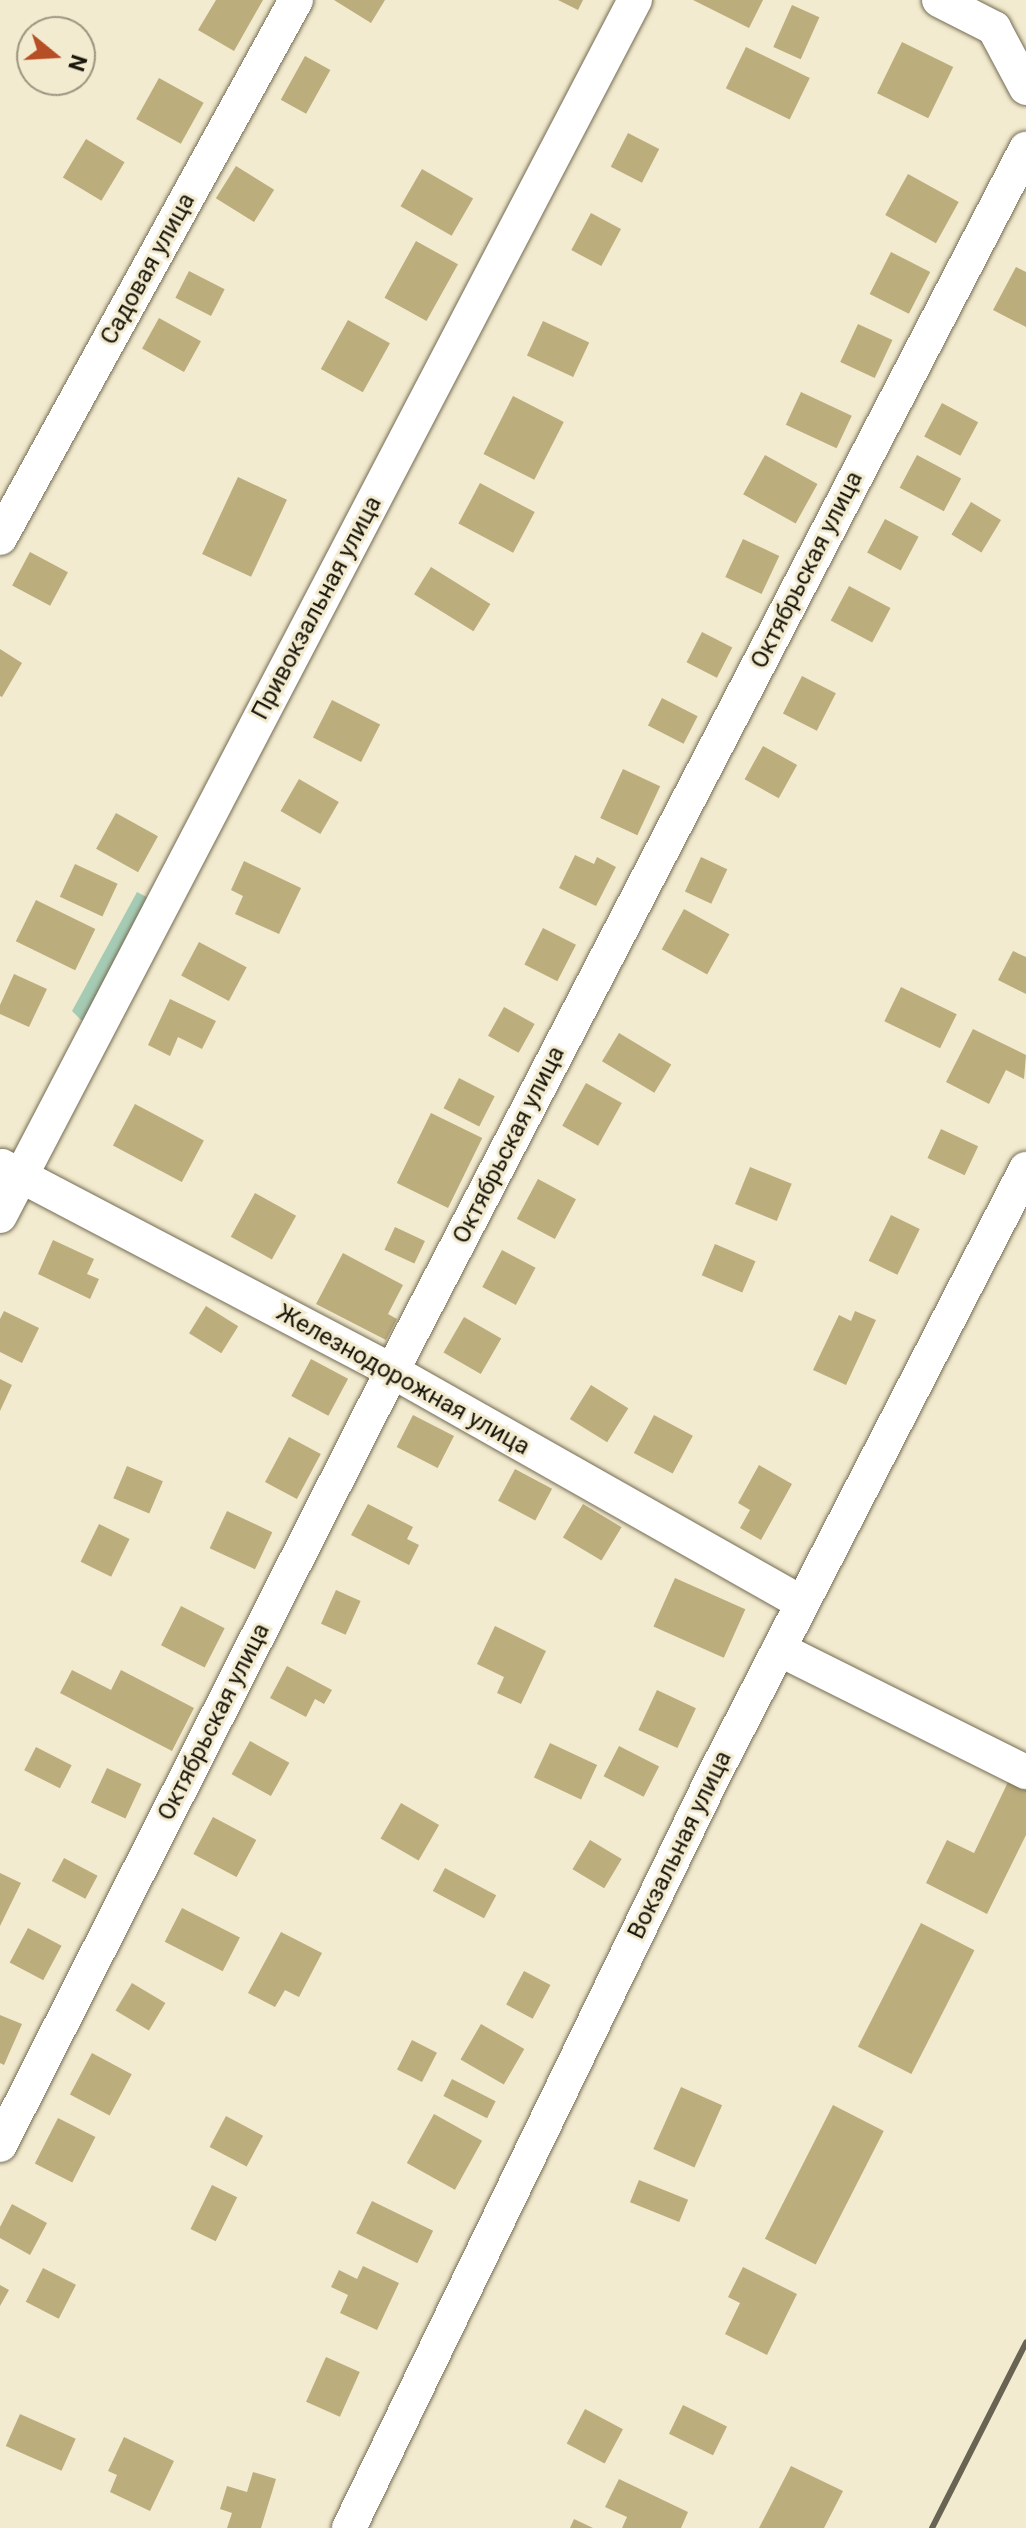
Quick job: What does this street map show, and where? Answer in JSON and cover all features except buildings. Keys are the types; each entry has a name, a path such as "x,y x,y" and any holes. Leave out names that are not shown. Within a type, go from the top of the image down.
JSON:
{"street":[{"name":"Садовая улица","path":"0,538 296,0"},
{"name":"Привокзальная улица","path":"0,1216 10,1171 635,0"},
{"path":"939,0 994,28 1026,88"},
{"name":"Октябрьская улица","path":"0,2145 392,1371 1026,149"},
{"name":"Вокзальная улица","path":"349,2528 706,1791 1026,1169"},
{"name":"Железнодорожная улица","path":"10,1171 392,1371 802,1603"},
{"path":"779,1649 1026,1772"}],"green space":[{"path":"137,892 162,905 97,1023 81,1020 72,1011"}],"railway":[{"path":"932,2528 1026,2343"}]}
